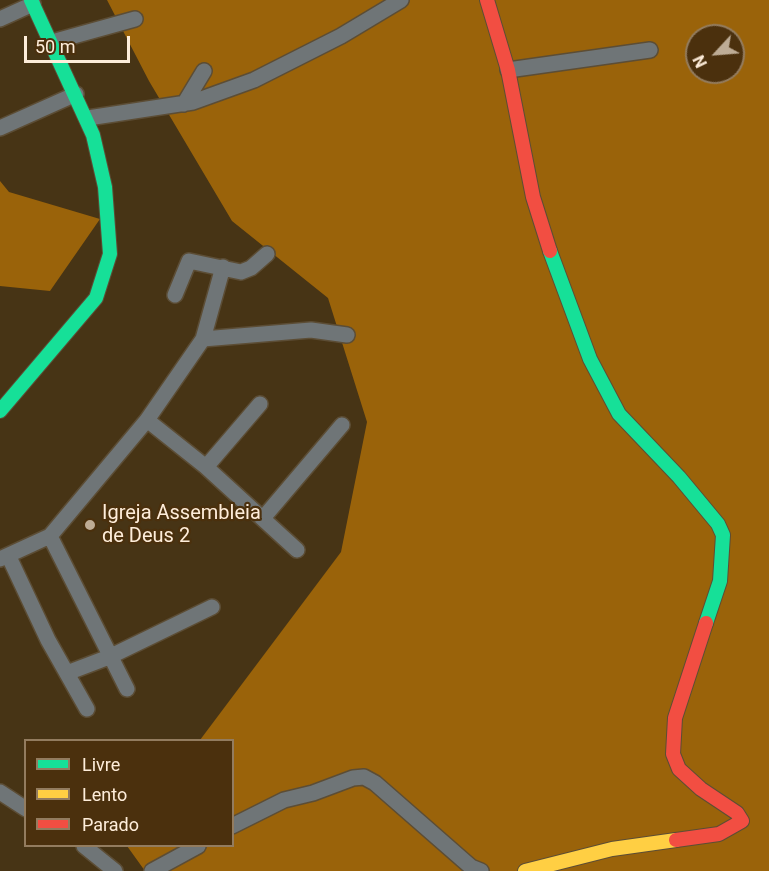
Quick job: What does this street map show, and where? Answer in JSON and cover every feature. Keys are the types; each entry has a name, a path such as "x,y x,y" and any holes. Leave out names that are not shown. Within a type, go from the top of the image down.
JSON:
{"street":[{"path":"88,118 184,104 254,80 341,36 402,0"},
{"path":"487,0 508,70 516,120 534,197 567,302 590,359 619,414 679,477 718,524 723,535 720,581 675,718 672,741 673,754 679,769 701,789 740,816 741,824 731,830 698,838 612,849 525,871"},
{"path":"0,19 32,2 88,118 100,157 111,237 110,254 96,298 0,411"},
{"path":"52,42 135,19"},
{"path":"508,70 650,50"},
{"path":"184,104 204,71"},
{"path":"0,128 76,94"},
{"path":"175,295 188,261 245,271 267,254"},
{"path":"87,709 4,558 50,536 147,420 203,339 223,267"},
{"path":"203,339 311,330 347,335"},
{"path":"206,467 260,404"},
{"path":"147,420 264,517 297,550"},
{"path":"264,517 342,425"},
{"path":"50,536 127,689"},
{"path":"67,673 109,657 212,607"},
{"path":"234,825 277,803 353,778 364,777 375,783 471,867 481,871"},
{"path":"0,792 24,808"},
{"path":"85,847 115,871"},
{"path":"152,871 196,847"}],"shaded area":[{"path":"107,0 769,0 769,871 145,871 128,847 234,847 234,739 201,739 341,552 367,422 328,298 232,221 149,81"},
{"path":"0,181 9,192 100,219 50,291 0,286"}],"traffic: fast":[{"path":"0,411 96,298 110,254 105,187 93,135 31,0"},
{"path":"550,251 590,359 619,414 679,477 718,524 723,535 720,581 706,623"}],"traffic: slow":[{"path":"525,871 612,849 676,840"}],"traffic: jam":[{"path":"487,0 508,70 533,197 550,251"},
{"path":"676,840 719,834 742,821 737,813 701,789 679,769 673,754 675,718 706,623"}],"place":[{"name":"Igreja Assembleia de Deus 2","path":"90,525"}]}
